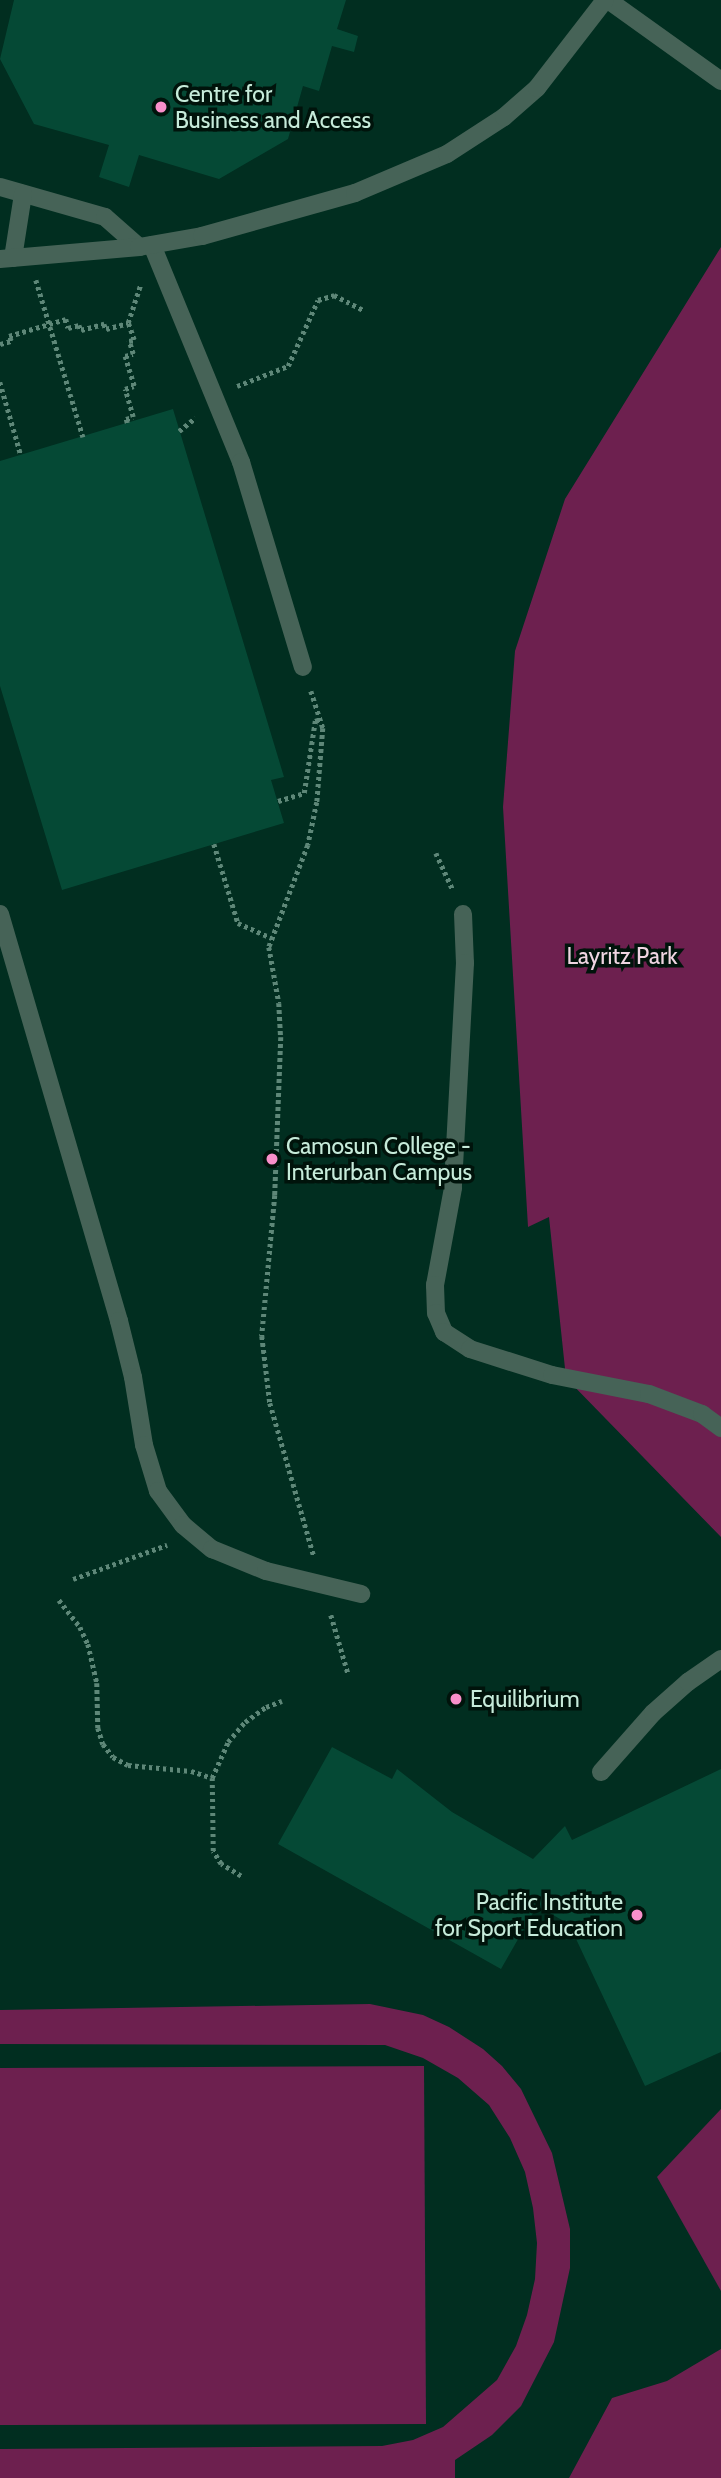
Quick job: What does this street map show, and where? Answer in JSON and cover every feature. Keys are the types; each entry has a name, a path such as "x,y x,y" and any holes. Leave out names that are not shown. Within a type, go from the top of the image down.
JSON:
{"lane":[{"path":"23,194 14,258 146,246 202,236 343,196 447,155 504,117 537,88 606,0 721,81"},
{"path":"0,187 105,217 146,246 241,462 303,667"},
{"path":"0,914 120,1321 133,1377 144,1445 159,1490 183,1525 212,1549 266,1571 360,1594"},
{"path":"463,914 465,963 453,1188 435,1285 436,1313 444,1332 470,1349 552,1375 649,1394 702,1414 721,1428"},
{"path":"601,1772 653,1713 688,1682 721,1659"}],"path":[{"path":"14,258 49,324 83,437"},
{"path":"288,366 317,300 334,295 364,310"},
{"path":"0,344 11,341 9,336 66,320 68,328 79,325 81,330 104,324 106,330 128,323 134,340 129,341 133,354 125,356 134,386 125,389 133,417 126,419 127,423"},
{"path":"0,382 21,455"},
{"path":"283,1448 270,1403 262,1336 275,1195 281,1037 279,1003 269,947 308,845 322,763 321,719 303,667"},
{"path":"278,801 304,793 315,721 321,719"},
{"path":"214,844 238,923 272,937"},
{"path":"436,853 463,914"},
{"path":"73,1579 164,1548"},
{"path":"59,1600 80,1627 88,1644 95,1674 99,1728 103,1744 113,1757 128,1765 191,1771 212,1779"},
{"path":"241,1876 221,1864 213,1851 212,1779 228,1742 245,1722 266,1707 282,1701"}],"green space":[{"name":"Layritz Park","path":"721,247 721,1537 566,1378 549,1217 528,1227 503,807 515,651 565,499"},
{"path":"370,2004 423,2015 449,2027 483,2049 521,2089 552,2153 570,2229 570,2268 554,2342 521,2406 492,2435 455,2460 455,2478 0,2478 0,2449 382,2446 413,2440 443,2427 497,2380 516,2346 527,2315 535,2279 537,2243 533,2208 525,2172 510,2138 489,2105 458,2078 423,2058 385,2045 0,2044 0,2010"},
{"path":"424,2066 426,2424 0,2425 0,2068"},
{"path":"721,2109 721,2291 657,2177"},
{"path":"721,2349 721,2478 569,2478 612,2398 667,2381"}],"building":[{"name":"Centre for Business and Access","path":"14,0 346,0 337,29 358,36 354,52 332,46 319,91 303,86 288,139 219,179 139,155 129,187 99,177 109,145 34,124 0,59"},
{"path":"173,409 284,777 271,780 284,823 62,890 0,686 0,461"},
{"name":"Pacific Institute for Sport Education","path":"332,1747 392,1779 397,1769 452,1812 533,1859 565,1826 572,1840 721,1769 721,2052 645,2086 569,1924 537,1906 501,1969 278,1844"}],"place":[{"name":"Centre for Business and Access","path":"161,107"},
{"name":"Camosun College - Interurban Campus","path":"272,1159"},
{"name":"Equilibrium","path":"456,1699"},
{"name":"Pacific Institute for Sport Education","path":"637,1915"}]}
